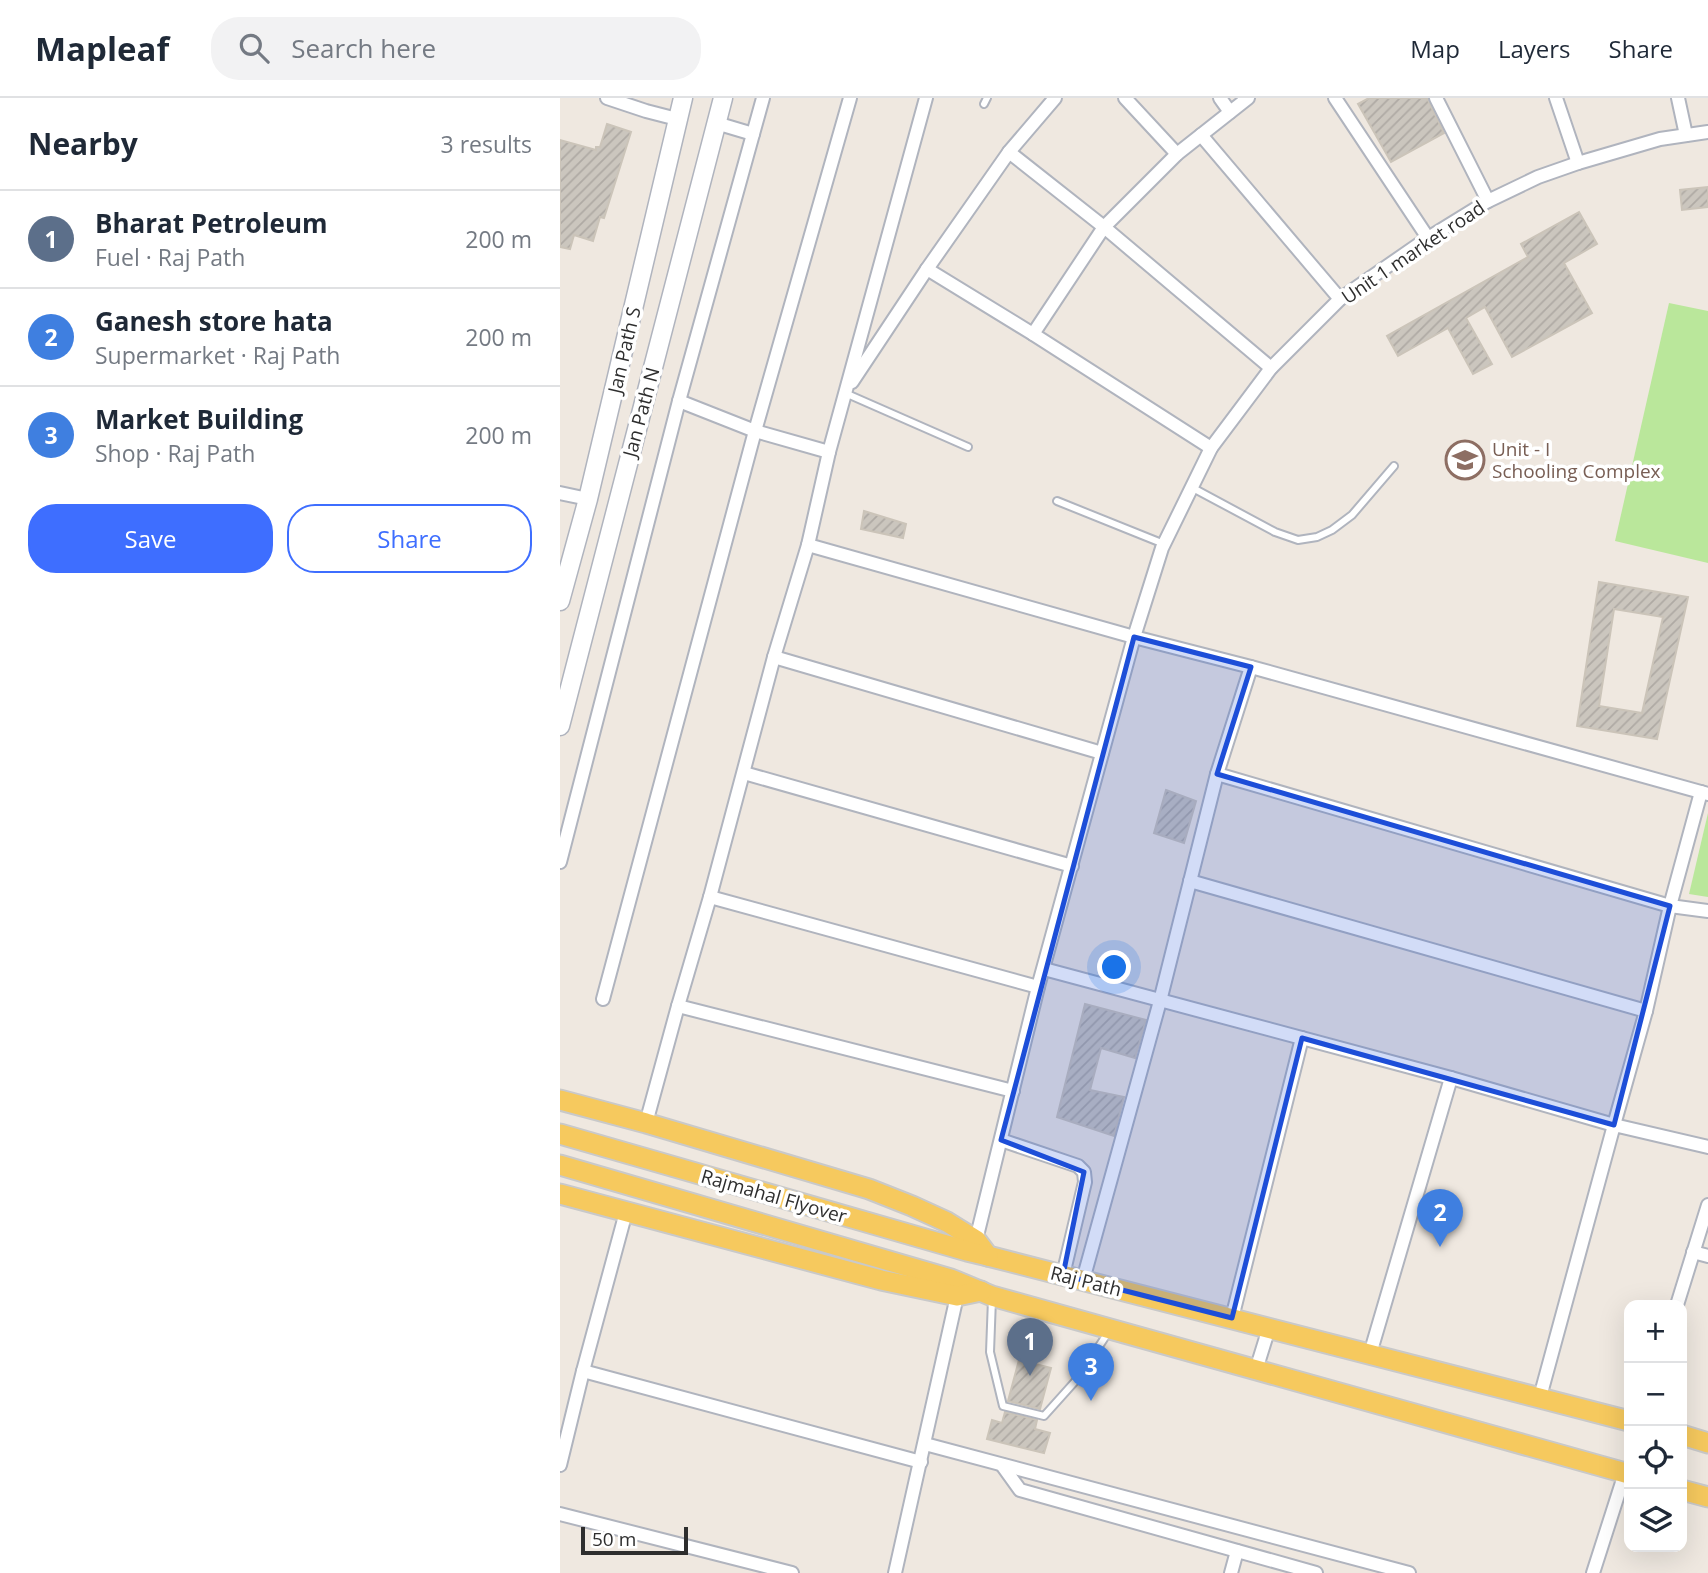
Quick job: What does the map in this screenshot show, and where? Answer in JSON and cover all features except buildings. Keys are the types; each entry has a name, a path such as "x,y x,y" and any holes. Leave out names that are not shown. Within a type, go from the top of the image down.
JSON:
{"main road":[{"name":"Jan Path S","path":"560,601 589,499 683,98"},
{"name":"Jan Path N","path":"560,726 723,98"},
{"path":"560,1100 869,1189 947,1222 976,1240 988,1256"},
{"name":"Rajmahal Flyover","path":"560,1134 988,1256"},
{"name":"Rajmahal Flyover","path":"560,1165 951,1279 987,1294"},
{"name":"Raj Path","path":"560,1194 881,1280 957,1296 987,1294 1624,1473"},
{"name":"Raj Path","path":"988,1256 1624,1420"},
{"path":"1687,1437 1708,1443"},
{"path":"1687,1491 1708,1497"}],"street":[{"path":"607,98 677,119"},
{"path":"560,862 679,401 763,98"},
{"path":"603,999 755,430 850,98"},
{"path":"646,1123 774,657 808,545 845,393 926,98"},
{"path":"845,393 1009,152 1055,98"},
{"path":"1125,98 1177,155"},
{"path":"1220,98 1230,112"},
{"path":"1033,334 1104,227 1177,155 1248,98"},
{"path":"1335,98 1428,237"},
{"path":"1436,98 1488,201"},
{"path":"1556,98 1578,163"},
{"path":"1678,98 1686,135"},
{"path":"716,123 753,134"},
{"name":"Unit 1 market road","path":"976,1240 1038,988 1134,637 1164,544 1211,448 1272,368 1340,299 1428,237 1488,201 1538,177 1660,139 1708,132"},
{"path":"1201,135 1340,299"},
{"path":"1009,152 1104,227 1272,368"},
{"path":"927,269 1211,448"},
{"path":"679,401 755,430 830,452"},
{"path":"560,492 589,499"},
{"path":"808,545 1704,793 1670,906 1646,1011 1540,1397"},
{"path":"774,657 1102,753"},
{"path":"1083,1280 1160,1001 1217,774 1251,667"},
{"path":"744,773 1072,866"},
{"path":"1217,774 1670,906 1708,911"},
{"path":"1190,881 1646,1011"},
{"path":"710,897 1038,988"},
{"path":"1044,969 1451,1078 1615,1125 1708,1147"},
{"path":"678,1006 1013,1091"},
{"path":"1232,1318 1301,1038"},
{"path":"1370,1354 1451,1078"},
{"path":"1001,1140 1077,1166 1084,1172 1085,1182 1063,1275"},
{"path":"1679,1300 1708,1205"},
{"path":"561,1460 626,1212"},
{"path":"1693,1252 1708,1256"},
{"path":"895,1573 957,1296"},
{"path":"1256,1370 1269,1328"},
{"path":"583,1371 920,1462"},
{"path":"925,1444 1409,1573"},
{"path":"1002,1465 1020,1490 1316,1573"},
{"path":"1593,1573 1624,1483"},
{"path":"560,1514 792,1573"},
{"path":"1231,1573 1237,1551"}],"lane":[{"path":"845,393 968,447"},
{"path":"1191,487 1275,532 1298,540 1317,537 1352,516 1394,466"},
{"path":"1057,500 1164,544"},
{"path":"987,1294 990,1352 1003,1406 1044,1416 1079,1377 1110,1329"},
{"path":"1599,1573 1624,1485"}],"highlighted area":[{"path":"1134,637 1251,667 1217,774 1670,906 1614,1125 1302,1038 1232,1318 1063,1275 1084,1172 1001,1140"}],"green space":[{"path":"1669,303 1708,311 1708,563 1615,541"},
{"path":"1708,813 1708,897 1689,894"}],"place":[{"name":"Unit - I Schooling Complex","path":"1465,460"},
{"name":"Ganesh store hata","path":"1440,1247"},
{"name":"Bharat Petroleum","path":"1030,1376"},
{"name":"Market Building","path":"1091,1401"}]}
